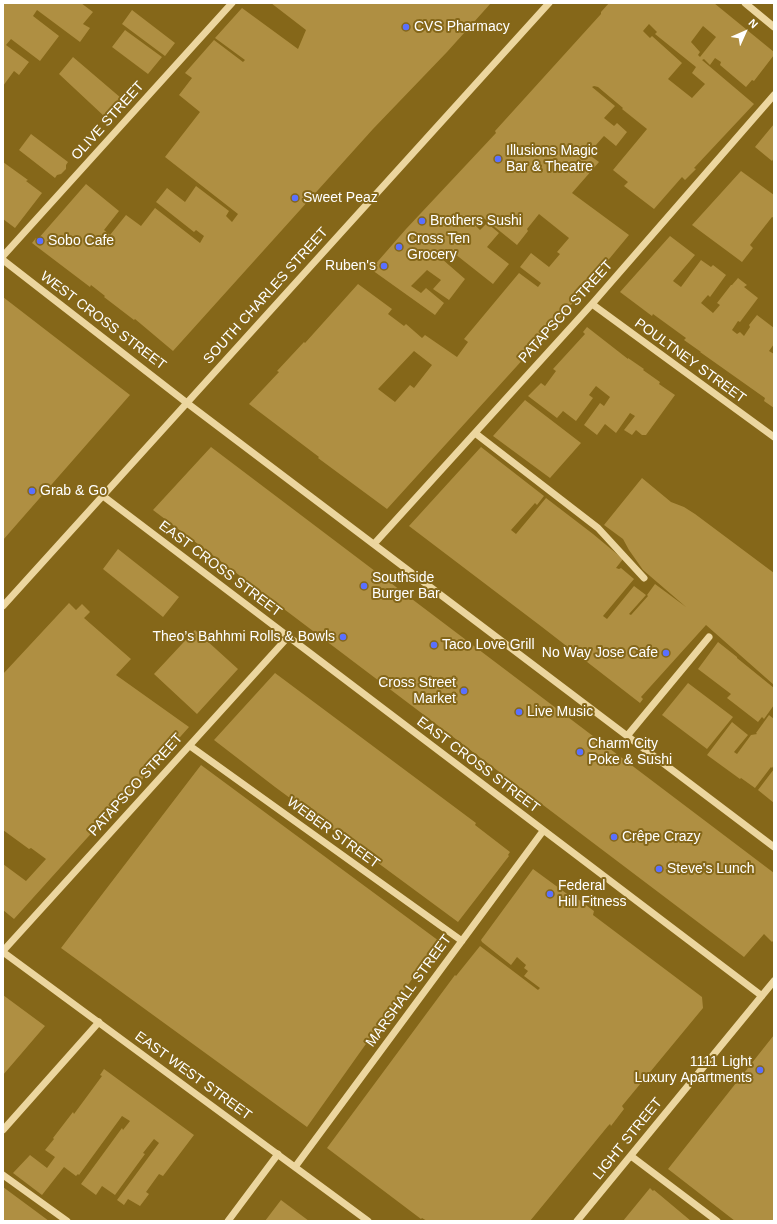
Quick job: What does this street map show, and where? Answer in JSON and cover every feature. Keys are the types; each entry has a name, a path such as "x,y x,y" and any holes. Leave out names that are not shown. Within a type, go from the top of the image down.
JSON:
{"street":[{"name":"OLIVE STREET","path":"3,256 232,3"},
{"name":"SOUTH CHARLES STREET","path":"3,606 549,3"},
{"path":"745,3 774,27"},
{"name":"PATAPSCO STREET","path":"374,544 592,304 774,95"},
{"name":"WEST CROSS STREET","path":"3,260 160,380 187,403"},
{"name":"POULTNEY STREET","path":"592,304 774,437"},
{"path":"187,403 774,847"},
{"path":"475,433 598,528 644,578"},
{"name":"EAST CROSS STREET","path":"103,496 762,996"},
{"name":"PATAPSCO STREET","path":"3,951 288,637"},
{"path":"628,736 709,637"},
{"name":"WEBER STREET","path":"190,746 462,941"},
{"name":"MARSHALL STREET","path":"295,1167 543,831"},
{"name":"EAST WEST STREET","path":"3,951 368,1221"},
{"name":"LIGHT STREET","path":"577,1221 774,981"},
{"path":"3,1130 99,1022"},
{"path":"228,1221 278,1154"},
{"path":"631,1156 717,1221"},
{"path":"3,1175 67,1221"}],"building":[{"path":"3,3 81,3 93,12 83,24 90,28 80,42 37,10 33,16 59,36 40,61 11,39 6,45 29,62 19,75 14,71 3,86"},
{"path":"271,3 491,3 447,52 373,129 173,351 91,285 90,287 32,243 36,238 38,239 86,184 119,211 104,230 110,235 126,215 141,226 155,208 200,243 204,236 196,230 194,232 156,202 167,188 185,202 196,186 229,211 226,216 232,222 238,214 165,157 200,112 179,95 192,78 185,73 214,40 243,62 245,60 215,38 242,8 298,49 306,30"},
{"path":"609,3 714,3 774,52 774,55 754,81 752,80 746,87 720,65 721,62 715,58 710,65 704,59 702,60 754,104 694,168 696,169 685,180 682,177 654,209 624,186 628,182 613,170 647,129 598,87 592,87 615,106 604,118 614,126 617,123 627,132 616,146 604,136 603,137 588,154 599,162 572,193 629,235 556,323 387,509 249,404 279,372 277,371 304,342 305,343 358,284 392,309 388,314 404,326 406,324 422,338 425,335 457,357 468,342 464,339 519,273 538,287 541,283 520,267 531,253 549,267 560,254 557,252 569,238 539,214 517,245 480,215 473,223 480,230 487,223 499,233 487,247 509,264 493,284 450,250 442,259 465,279 449,300 433,289 441,280 427,270 411,286 421,293 426,288 444,303 435,315 372,270 372,268 406,229 496,133 495,131 601,14","holes":["649,24 657,32 655,34 696,67 692,73 705,84 692,98 668,79 682,63 652,36 650,38 643,31","703,26 716,37 700,57 698,55 700,52 691,42","414,351 432,365 414,388 410,385 395,402 378,389"]},
{"path":"132,10 175,43 165,56 122,24"},
{"path":"125,30 162,57 148,74 112,47"},
{"path":"73,57 121,98 105,117 59,74"},
{"path":"774,124 774,158 772,161 755,147"},
{"path":"31,134 68,162 66,169 55,178 19,150"},
{"path":"3,162 28,180 26,181 42,193 15,228 3,219"},
{"path":"741,171 774,195 774,218 772,217 750,245 753,248 742,262 692,225"},
{"path":"670,236 695,255 673,281 681,287 701,260 711,267 713,265 726,275 710,297 708,295 701,303 713,313 720,305 717,303 738,278 747,285 744,287 758,298 732,330 737,334 740,332 744,336 750,327 749,325 757,315 774,328 774,344 769,351 774,354 774,408 764,401 765,398 684,340 686,338 653,314 652,316 620,292"},
{"path":"3,297 130,395 3,540"},
{"path":"587,327 628,359 644,369 643,370 660,382 659,384 675,395 646,435 642,435 636,430 632,435 624,430 635,416 630,413 616,433 605,424 597,435 584,425 600,403 604,406 610,397 596,386 589,395 593,398 576,421 563,411 557,418 528,396 541,383 545,386 556,371 553,369 585,334 583,332"},
{"path":"525,400 581,443 550,478 493,436"},
{"name":"Cross Street Market","path":"211,447 774,873 774,940 772,942 764,934 744,957 153,510"},
{"path":"481,447 544,496 537,505 535,503 511,530 516,534 546,498 623,559 616,568 621,568 634,579 603,616 607,619 634,586 646,595 629,614 631,615 648,596 647,595 655,584 686,607 643,570 623,539 604,525 642,478 671,502 684,507 695,514 774,573 774,685 706,625 641,697 643,699 640,703 409,526"},
{"path":"118,549 179,597 163,617 103,569"},
{"path":"69,603 76,610 82,604 90,612 84,618 131,659 116,675 189,727 14,919 3,910 3,864 26,881 46,859 31,848 29,849 3,830 3,674"},
{"path":"195,630 238,669 197,714 154,674"},
{"path":"718,642 774,688 774,705 764,719 762,717 758,722 727,698 731,694 698,669"},
{"path":"275,673 476,823 475,825 510,852 508,855 509,856 458,922 275,787 214,740"},
{"path":"688,683 733,717 707,749 662,715"},
{"path":"769,715 774,719 774,765 755,788 707,755 732,722 748,735 734,752 737,754 751,735 757,734 756,733"},
{"path":"201,765 439,941 307,1127 61,948"},
{"path":"774,769 774,803 758,790"},
{"path":"533,869 574,899 575,897 594,911 593,915 702,997 703,1008 622,1106 624,1109 611,1126 610,1124 608,1126 530,1221 427,1221 422,1218 421,1219 327,1148 455,975 456,976 480,946 538,990 540,988 524,976 528,971 524,968 526,965 517,957 511,965 481,940"},
{"path":"3,995 45,1026 3,1075 4,1053"},
{"path":"774,1035 774,1221 735,1221 668,1169"},
{"path":"104,1069 194,1135 163,1176 159,1174 146,1192 149,1194 140,1206 128,1199 124,1205 117,1200 159,1143 154,1139 115,1195 102,1186 96,1195 81,1184 122,1128 123,1130 130,1121 122,1116 79,1175 78,1174 76,1176 64,1167 42,1195 13,1173 30,1155 47,1168 55,1157 45,1150 102,1076 100,1075"},
{"path":"3,1187 49,1221 3,1221"},
{"path":"650,1188 653,1191 654,1190 691,1221 623,1221"},
{"path":"281,1200 309,1221 265,1221"}],"place":[{"name":"CVS Pharmacy","path":"406,27"},
{"name":"Illusions Magic Bar & Theatre","path":"498,159"},
{"name":"Sweet Peaz","path":"295,198"},
{"name":"Brothers Sushi","path":"422,221"},
{"name":"Sobo Cafe","path":"40,241"},
{"name":"Cross Ten Grocery","path":"399,247"},
{"name":"Ruben's","path":"384,266"},
{"name":"Grab & Go","path":"32,491"},
{"name":"Southside Burger Bar","path":"364,586"},
{"name":"Theo’s Bahhmi Rolls & Bowls","path":"343,637"},
{"name":"Taco Love Grill","path":"434,645"},
{"name":"No Way Jose Cafe","path":"666,653"},
{"name":"Cross Street Market","path":"464,691"},
{"name":"Live Music","path":"519,712"},
{"name":"Charm City Poke & Sushi","path":"580,752"},
{"name":"Crêpe Crazy","path":"614,837"},
{"name":"Steve's Lunch","path":"659,869"},
{"name":"Federal Hill Fitness","path":"550,894"},
{"name":"1111 Light Luxury Apartments","path":"760,1070"}]}
